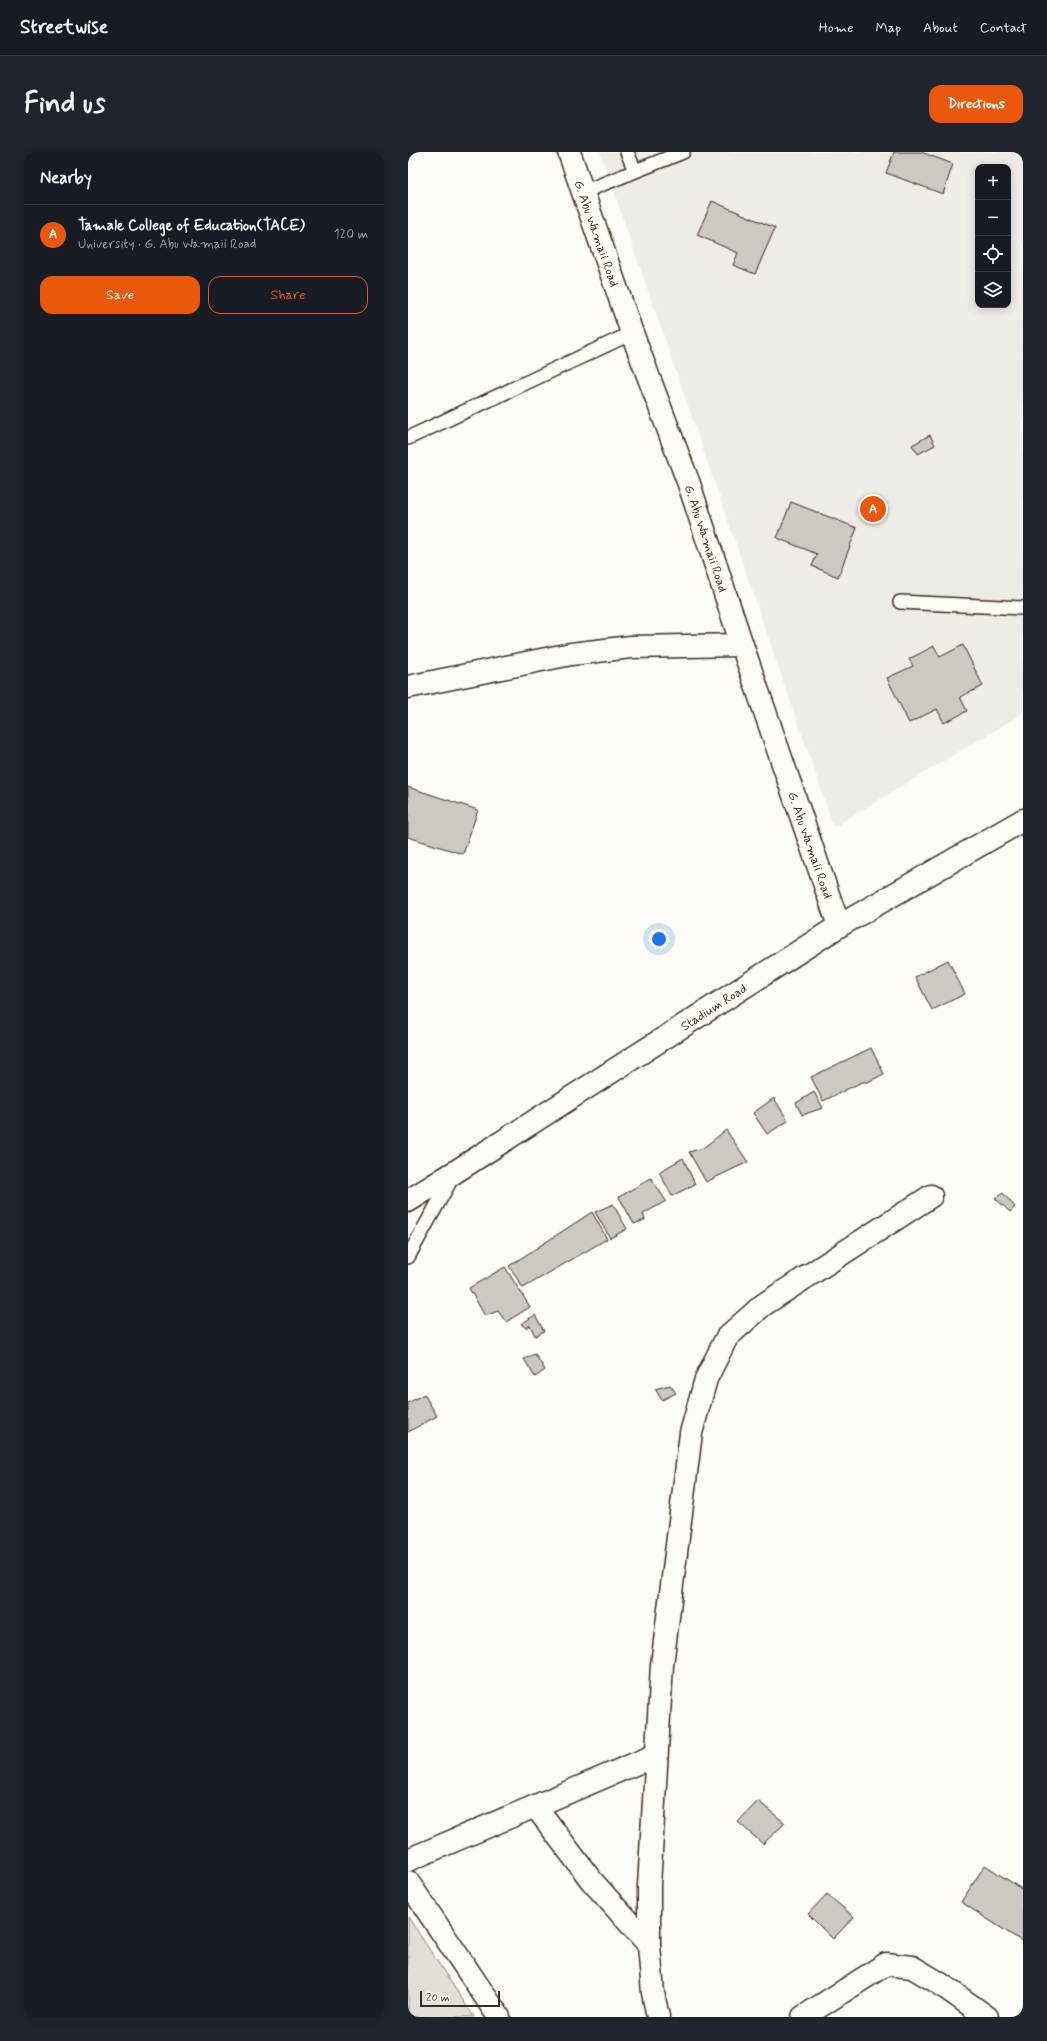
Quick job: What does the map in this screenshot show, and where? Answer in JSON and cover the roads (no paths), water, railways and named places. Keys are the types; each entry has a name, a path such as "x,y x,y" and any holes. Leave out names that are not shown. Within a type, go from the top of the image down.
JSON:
{"street":[{"name":"G. Abu Wamaii Road","path":"569,152 632,333 690,484 742,645 839,926"},
{"path":"408,687 571,654 631,646 742,645"},
{"name":"Stadium Road","path":"408,1201 839,926 1023,820"},
{"path":"658,2017 653,1994 649,1945 649,1886 662,1665 691,1433 706,1379 727,1337 763,1305 931,1196"},
{"path":"408,1860 656,1755"},
{"path":"536,1807 591,1880 649,1945"},
{"path":"408,1882 499,2017"},
{"path":"803,2017 886,1964 912,1967 939,1983 987,2017"}],"lane":[{"path":"627,152 634,172"},
{"path":"583,192 683,152"},
{"path":"408,438 632,333"},
{"path":"900,602 1023,608"},
{"path":"408,1257 455,1172"}],"place":[{"name":"Tamale College of Education(TACE)","path":"873,509"}]}
